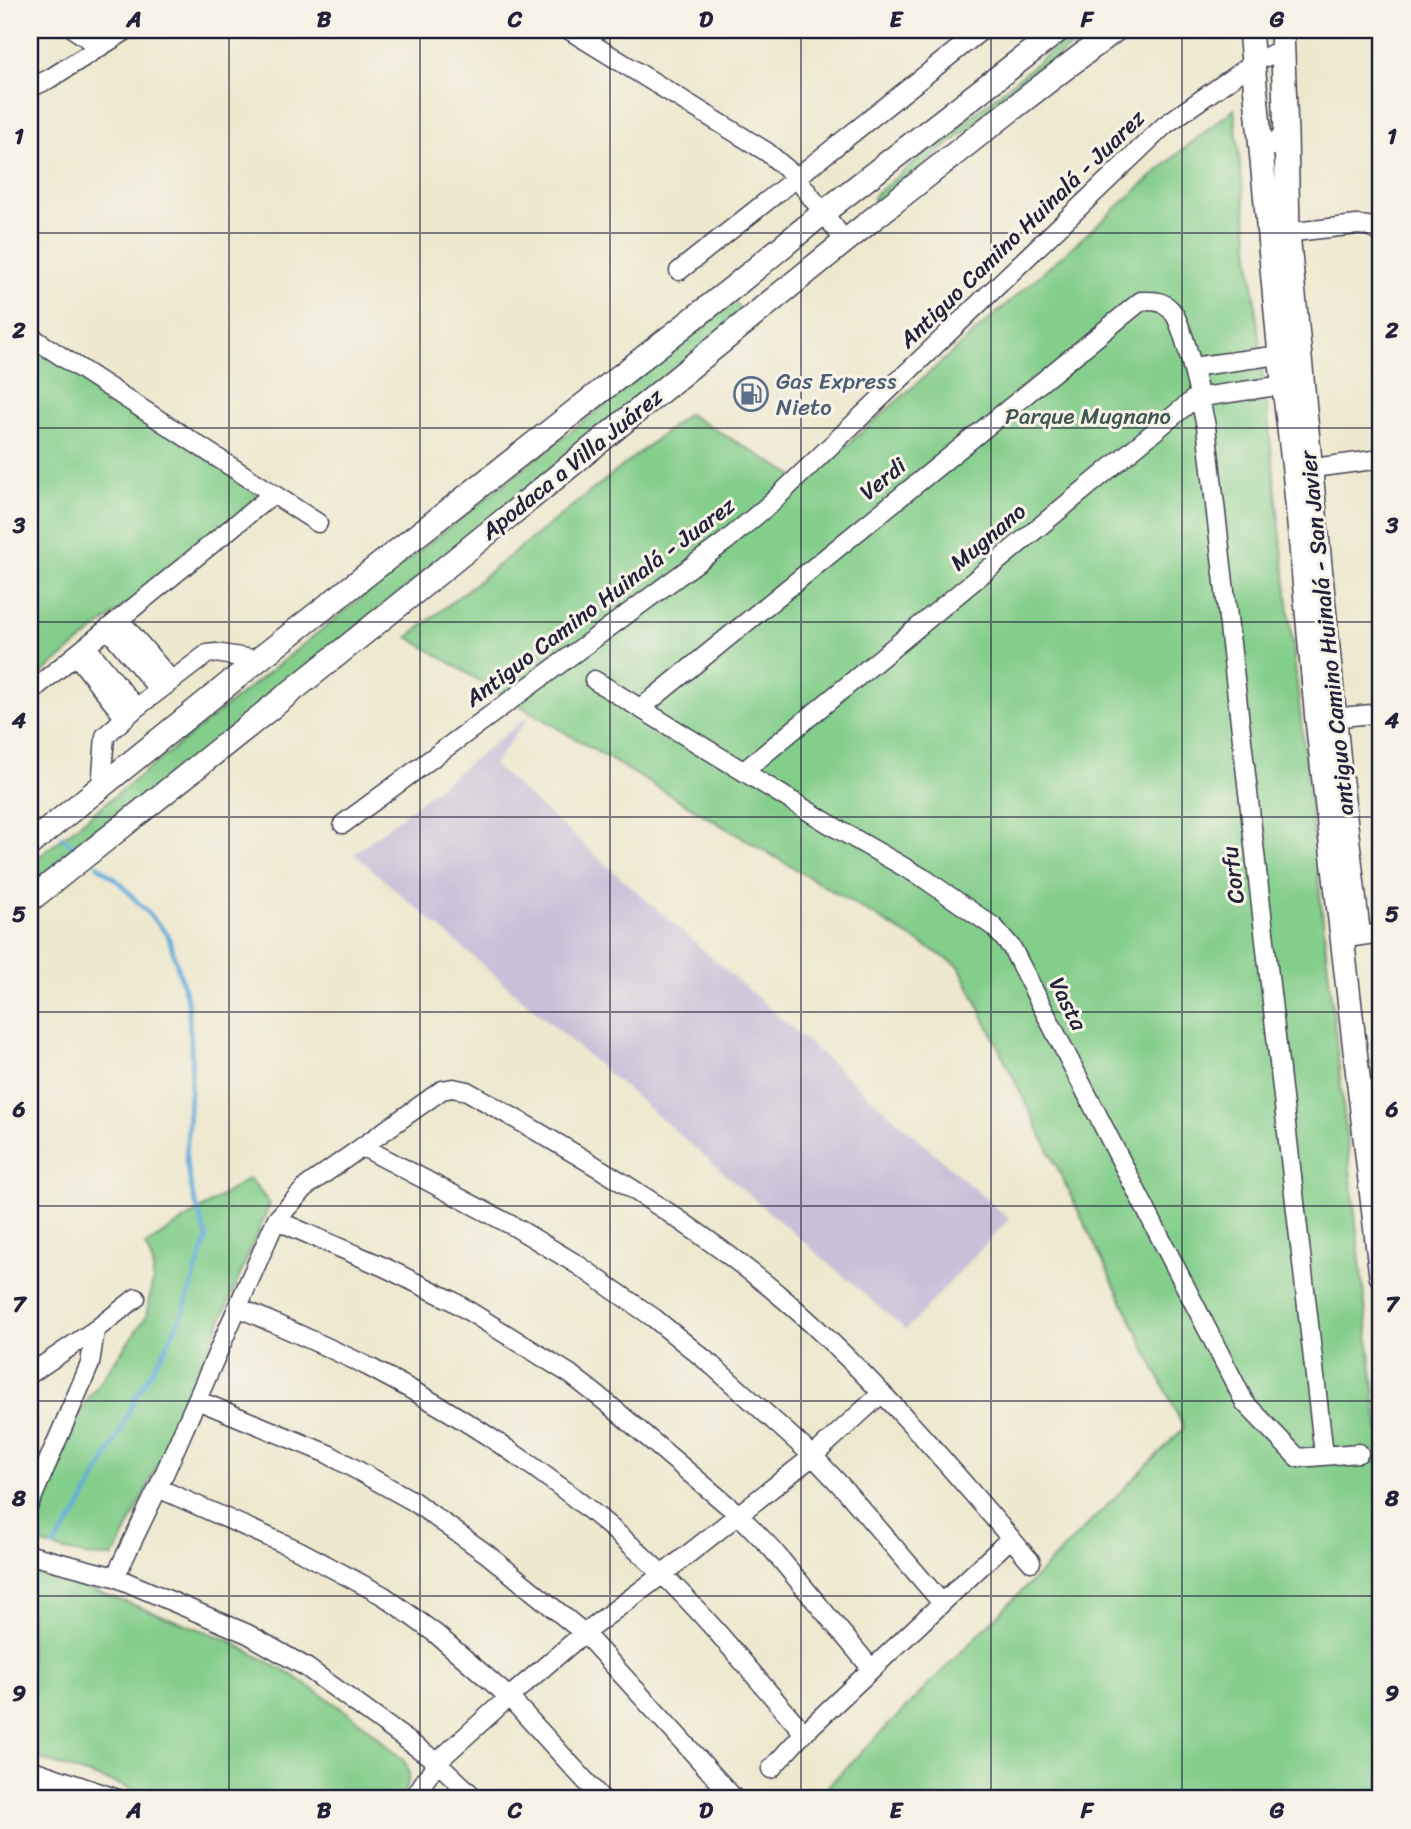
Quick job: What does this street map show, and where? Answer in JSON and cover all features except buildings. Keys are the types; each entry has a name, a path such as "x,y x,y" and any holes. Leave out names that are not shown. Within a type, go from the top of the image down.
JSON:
{"main road":[{"name":"Apodaca a Villa Juárez","path":"30,844 258,660 731,289 824,212 1059,30"},
{"name":"Apodaca a Villa Juárez","path":"30,900 372,628 845,241 1115,30"},
{"path":"1250,30 1261,163 1279,234 1280,355 1302,470 1326,719 1361,936 1376,1117 1381,1276"},
{"name":"antiguo Camino Huinalá - San Javier","path":"1282,39 1286,134 1279,234 1302,470"},
{"path":"1261,163 1286,134"}],"street":[{"path":"75,30 100,47"},
{"path":"30,88 127,30"},
{"path":"569,30 767,152 795,176 845,241"},
{"path":"680,271 795,176 982,30"},
{"name":"Antiguo Camino Huinalá - Juarez","path":"343,824 726,541 771,503 1165,125 1253,63 1282,39"},
{"path":"1279,234 1357,225 1368,226 1381,233"},
{"name":"Corfu","path":"1160,300 1174,312 1192,368 1206,426 1324,1455"},
{"name":"Verdi","path":"641,708 1141,301 1160,300"},
{"path":"30,336 318,523"},
{"path":"1192,368 1280,355"},
{"name":"Mugnano","path":"744,771 1195,398 1284,385"},
{"path":"1302,470 1381,459"},
{"path":"30,692 273,494"},
{"path":"113,624 165,685"},
{"path":"81,650 130,713"},
{"path":"101,787 104,736 130,713 207,654 258,660"},
{"name":"Vasta","path":"594,680 836,828 925,879 994,927 1012,948 1245,1403 1298,1458 1359,1453"},
{"path":"1326,719 1381,713"},
{"path":"116,1577 158,1489 276,1220 307,1186 442,1090 463,1089 604,1169 719,1248 785,1300 882,1393 1031,1562"},
{"path":"363,1147 515,1227 578,1265 664,1326 813,1456 845,1489 942,1603"},
{"path":"276,1220 384,1267 451,1300 569,1374 739,1515 772,1549 871,1668"},
{"path":"30,1374 95,1330 136,1298"},
{"path":"239,1307 368,1367 449,1411 535,1467 663,1574 804,1733"},
{"path":"30,1503 90,1364 95,1330"},
{"path":"413,1799 437,1762 509,1697 584,1633 813,1456 882,1393"},
{"path":"197,1400 328,1454 413,1501 487,1554 584,1633 735,1799"},
{"path":"158,1489 298,1550 384,1596 436,1634 509,1697 602,1799"},
{"path":"771,1769 871,1668 1011,1538"},
{"path":"30,1555 116,1577 248,1634 306,1667 437,1762 476,1799"},
{"path":"40,1799 36,1772 118,1799"}],"shaded area":[{"path":"532,713 493,765 1009,1219 906,1330 354,854"}],"green space":[{"path":"1075,32 1078,33 1076,42 876,203 873,197 876,194"},
{"name":"Parque Mugnano","path":"1234,109 1381,1452 1381,1799 815,1799 1184,1428 959,966 408,637 688,414 805,482 1181,151"},
{"path":"736,303 744,316 30,890 30,864"},
{"path":"30,341 255,491 257,498 30,683"},
{"path":"249,1178 270,1204 179,1419 117,1551 113,1556 97,1556 60,1550 41,1542 33,1527 58,1460 85,1403 146,1317 153,1265 146,1245"},
{"path":"30,1572 98,1592 226,1639 292,1675 362,1723 404,1761 408,1780 400,1799 164,1799 30,1756"}],"waterway":[{"path":"30,811 39,819"},
{"path":"62,837 74,847"},
{"path":"53,1547 76,1515 135,1398 162,1355 183,1313 207,1237 193,1196 186,1161 192,1058 188,1002 168,935 121,884 97,865"},
{"path":"30,1581 38,1570"}],"place":[{"name":"Gas Express Nieto","path":"751,394"}]}
